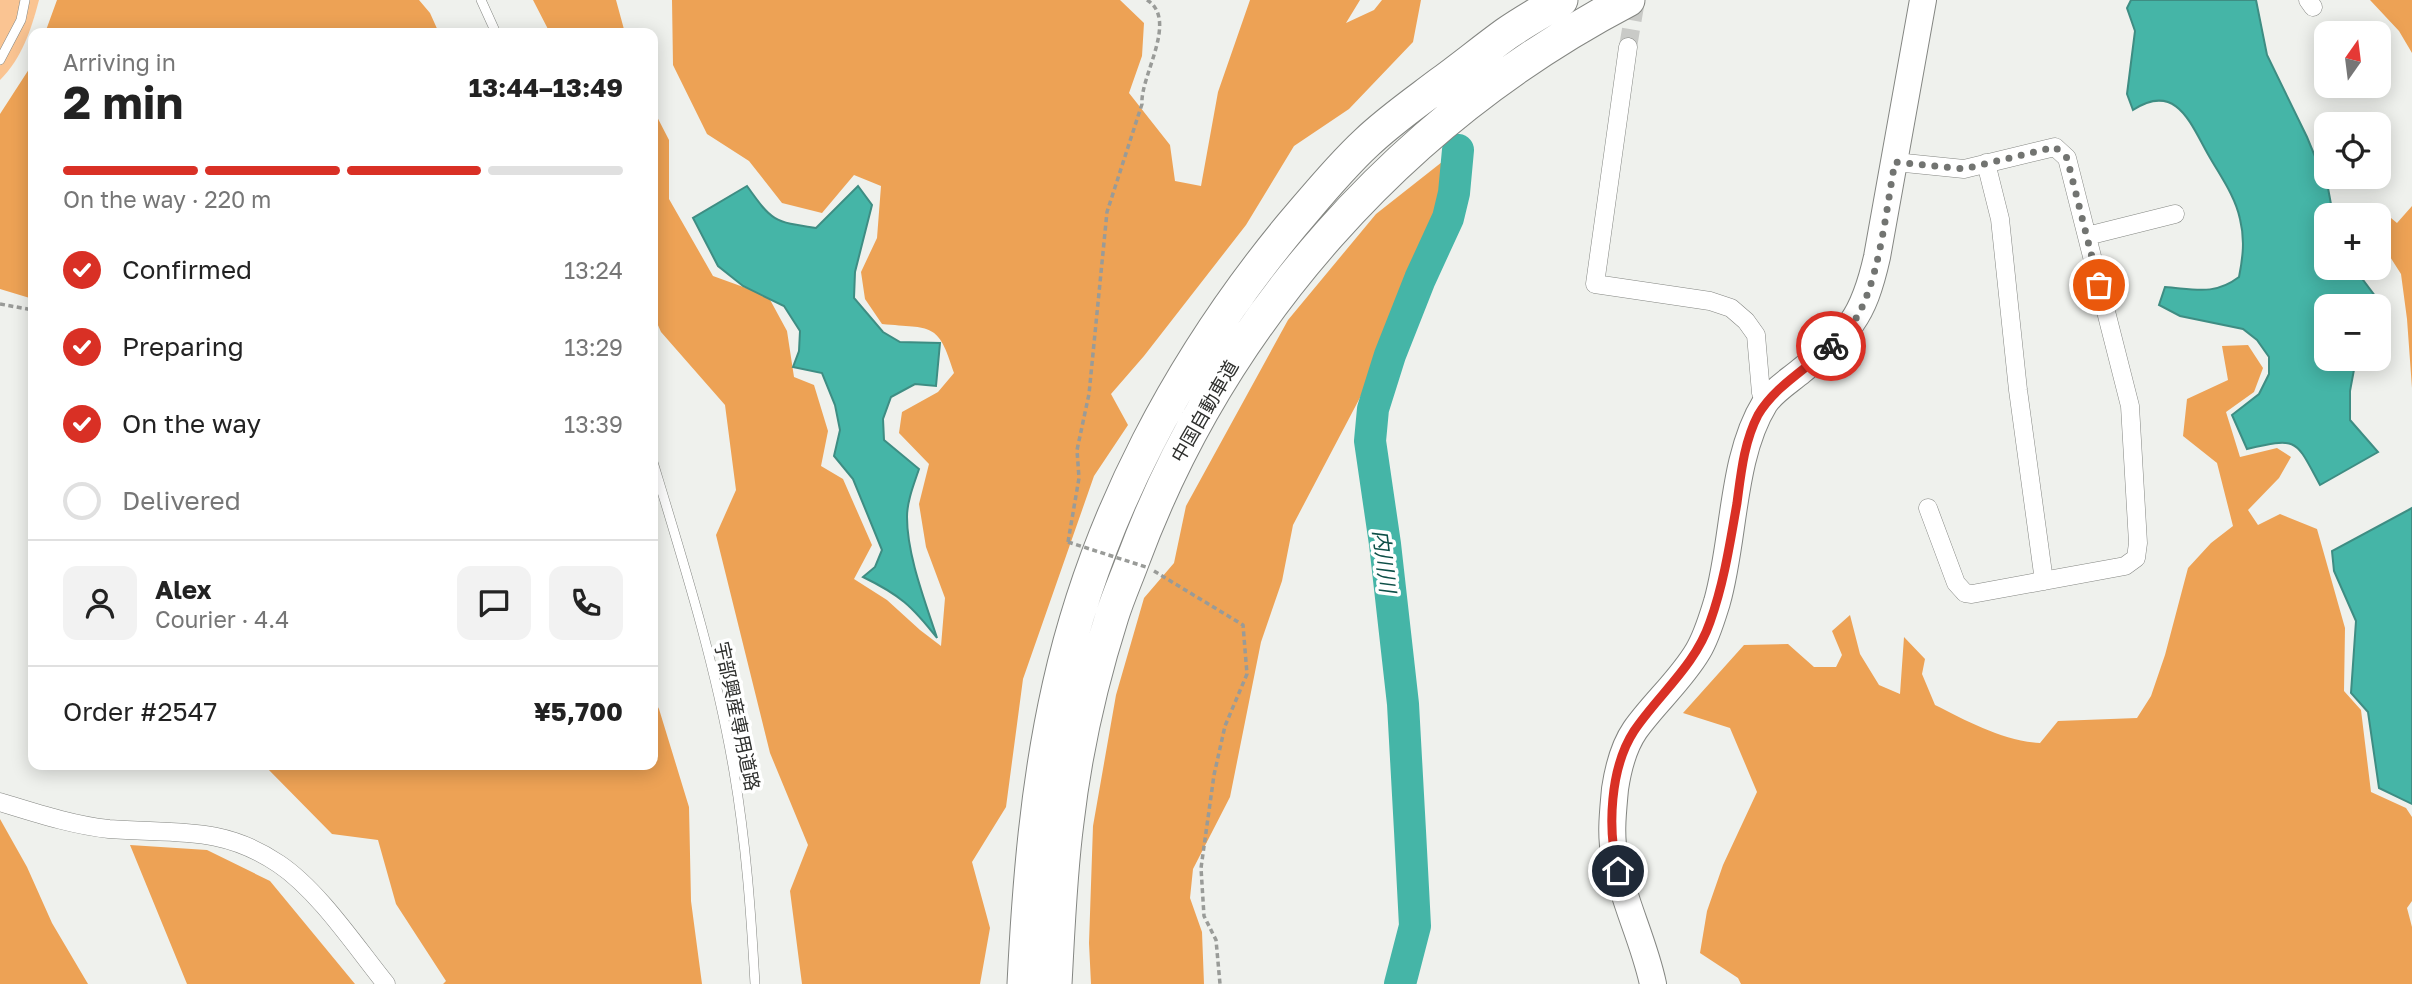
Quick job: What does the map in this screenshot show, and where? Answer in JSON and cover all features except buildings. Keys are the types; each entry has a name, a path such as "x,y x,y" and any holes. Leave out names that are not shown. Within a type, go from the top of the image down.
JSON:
{"highway":[{"path":"1389,123 1511,14 1533,0"},
{"name":"中国自動車道","path":"1024,984 1032,850 1057,697 1088,586 1122,496 1166,408 1233,300 1325,186 1365,144 1508,33 1561,0"},
{"name":"中国自動車道","path":"1055,984 1067,821 1098,665 1113,614 1149,515 1198,416 1285,285 1354,204 1427,136 1472,100 1562,38 1628,0"}],"main road":[{"path":"1653,984 1648,960 1614,857 1612,830 1616,780 1633,733 1698,651 1709,625 1728,555 1744,455 1751,430 1768,399 1828,349 1850,327 1862,308 1877,257 1923,0"}],"street":[{"path":"1628,47 1595,284 1710,301 1731,308 1746,321 1756,335 1761,393 1768,399"},
{"path":"1895,162 1964,169 2055,147 2067,158 2130,406 2138,543 2136,558 2125,566 1972,594 1965,593 1956,583 1928,508"},
{"path":"1986,163 2000,219 2018,390 2044,581"},
{"path":"2087,236 2175,214"},
{"path":"0,803 65,821 107,828 196,832 240,842 281,865 316,898 386,984"}],"lane":[{"path":"0,60 21,20 25,0"},
{"path":"479,0 494,28"},
{"name":"宇部興産専用道路","path":"658,478 698,610 734,771 751,902 755,984"}],"path":[{"path":"1147,0 1158,14 1160,36 1141,93 1142,104 1107,212 1089,394 1077,450 1079,478 1068,542 1146,566 1243,625 1247,674 1225,726 1214,775 1201,868 1204,916 1216,940 1220,984"},
{"path":"0,304 28,309"}],"shaded area":[{"path":"0,0 39,0 25,43 0,80"},
{"path":"57,0 419,0 430,13 437,28 47,28"},
{"path":"533,0 616,0 624,28 547,28"},
{"path":"672,0 1120,0 1144,23 1142,56 1129,93 1170,145 1175,181 1201,186 1218,92 1250,0 1360,0 1346,23 1374,10 1382,0 1421,0 1413,42 1349,109 1294,146 1246,225 1111,394 1128,425 1094,476 1023,679 1006,807 972,862 990,928 980,984 802,984 790,891 808,845 770,753 716,535 736,490 725,405 658,325 658,119 669,140 669,199 713,276 768,296 787,331 794,377 814,385 828,431 821,466 843,479 872,545 854,579 887,600 941,646 945,598 926,547 919,504 929,464 899,433 902,412 938,392 954,373 943,344 931,331 882,324 865,299 861,272 877,238 881,186 854,175 822,213 782,203 749,161 707,134 673,65"},
{"path":"2370,0 2412,0 2412,53 2399,31"},
{"path":"28,71 28,297 0,289 0,114"},
{"path":"1442,162 1448,186 1428,238 1364,390 1293,525 1282,581 1261,642 1230,797 1193,869 1190,898 1202,932 1204,984 1091,984 1089,943 1093,826 1116,695 1144,598 1174,563 1186,506 1288,320 1376,214"},
{"path":"2412,206 2412,388 2401,274 2391,258 2391,218 2397,223"},
{"path":"2248,345 2263,368 2254,392 2226,412 2240,457 2277,448 2291,457 2279,478 2248,510 2258,525 2280,514 2317,529 2345,628 2344,691 2361,710 2371,792 2406,808 2412,817 2412,901 2407,908 2412,927 2412,984 1741,984 1738,978 1700,953 1707,911 1723,865 1757,792 1730,728 1683,713 1744,645 1788,644 1814,667 1836,667 1842,655 1832,631 1850,615 1860,654 1879,685 1900,694 1904,637 1925,659 1922,674 1935,705 1999,734 2040,743 2058,721 2137,718 2151,696 2165,655 2188,568 2211,543 2233,526 2217,463 2183,436 2187,399 2228,380 2222,346"},
{"path":"658,707 689,807 691,901 702,984 443,984 446,981 396,904 378,840 332,834 269,770 658,770"},
{"path":"0,819 27,867 52,923 88,984 0,984"},
{"path":"130,845 207,850 270,881 355,984 187,984"}],"water":[{"path":"2131,0 2256,0 2267,55 2314,154 2314,189 2328,189 2331,203 2314,203 2314,280 2363,280 2374,294 2314,294 2314,371 2354,371 2350,391 2350,420 2378,452 2320,485 2300,450 2294,445 2277,443 2247,449 2232,415 2259,394 2269,374 2269,357 2257,340 2243,329 2180,316 2159,305 2165,287 2212,289 2239,277 2243,234 2231,194 2181,110 2161,101 2148,102 2133,110 2127,94 2135,31 2127,8"},
{"path":"747,186 775,218 816,228 858,186 872,205 855,272 854,298 883,332 900,342 940,343 936,386 915,384 891,397 883,419 884,440 919,469 908,505 908,532 918,578 937,638 904,602 863,577 875,567 882,550 853,479 834,456 840,430 835,405 822,373 793,367 799,351 800,331 784,306 743,286 718,266 693,218"},
{"path":"2412,508 2412,804 2379,788 2368,712 2351,693 2356,621 2334,571 2332,551"}],"waterway":[{"name":"内川川","path":"1400,984 1415,926 1403,704 1370,441 1373,409 1390,355 1448,218 1454,193 1458,150"}],"tunnel":[{"path":"1628,47 1636,0"}],"way so far":[{"path":"1831,346 1850,327 1862,308 1871,284 1895,162 1964,169 2055,147 2067,158 2099,285"}],"route":[{"path":"1618,871 1612,830 1616,780 1623,756 1633,733 1698,651 1709,625 1723,582 1744,455 1751,430 1768,399 1831,346"}]}
